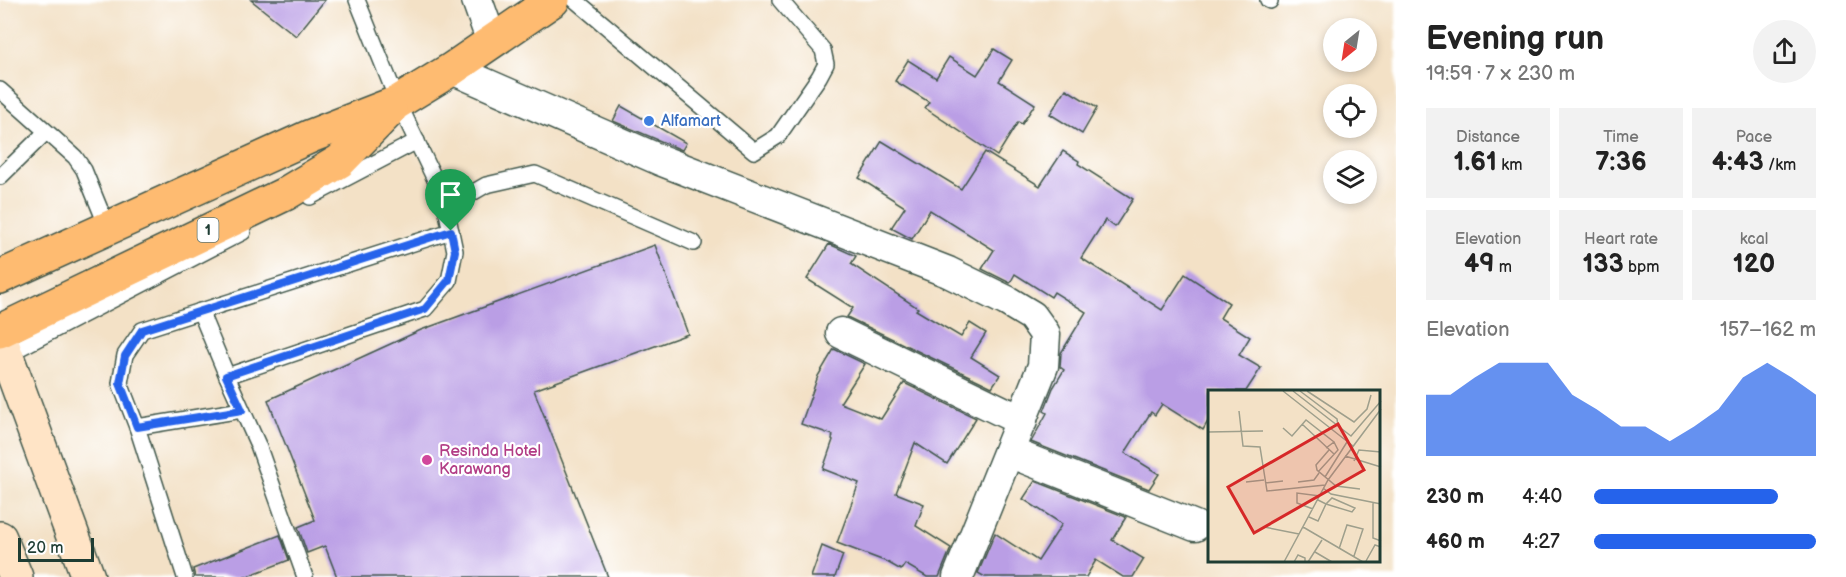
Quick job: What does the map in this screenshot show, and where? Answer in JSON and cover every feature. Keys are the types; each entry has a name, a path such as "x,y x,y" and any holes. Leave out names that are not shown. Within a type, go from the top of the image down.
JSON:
{"main road":[{"name":"1","path":"0,278 311,136 398,102 556,1"},
{"name":"1","path":"2,341 285,194 340,161 398,102"}],"street":[{"path":"477,0 492,42"},
{"path":"452,69 660,160 948,272 1032,316 1045,334 1043,366 958,577"},
{"path":"841,333 1022,421"},
{"path":"2,341 88,577"},
{"path":"1009,452 1195,526"}],"lane":[{"path":"226,376 425,309 449,280 455,251 446,208 398,102 357,0"},
{"path":"556,1 754,151 778,136 826,64 823,50 780,0"},
{"path":"0,90 75,157 84,170 108,228"},
{"path":"0,177 46,132"},
{"path":"2,341 264,221 417,141"},
{"path":"446,208 486,185 535,174 694,243"},
{"path":"185,577 137,427 120,383 125,356 142,330 451,231"},
{"path":"200,311 226,376 258,445 305,577"},
{"path":"137,427 242,410"}],"building":[{"path":"251,0 325,0 296,36"},
{"path":"994,49 1012,60 999,81 1035,104 1022,124 1018,122 997,156 925,108 929,102 895,81 908,60 936,78 949,57 977,75"},
{"path":"1066,89 1097,108 1082,134 1050,114"},
{"path":"621,106 686,143 682,150 613,121"},
{"path":"882,141 961,189 985,152 1040,186 1063,151 1079,161 1078,164 1133,199 1115,227 1105,220 1081,258 1162,310 1185,274 1229,303 1220,318 1250,337 1239,355 1261,368 1247,390 1208,390 1208,421 1203,430 1162,404 1155,415 1151,412 1125,453 1159,474 1149,489 1031,442 1047,413 1044,411 1053,388 1064,370 1060,367 1061,353 1086,312 1054,292 1051,297 1015,274 1010,283 982,269 994,250 930,210 912,239 891,228 905,207 859,178"},
{"path":"829,244 856,256 851,264 918,308 916,310 961,337 970,323 986,333 971,357 1000,375 992,387 847,317 853,308 807,279"},
{"name":"Resinda Hotel Karawang","path":"655,245 688,334 534,390 608,577 337,577 325,546 307,553 298,527 315,520 268,400 421,330"},
{"path":"834,349 865,364 840,403 881,419 904,383 976,418 947,464 915,443 896,493 924,504 916,526 951,548 939,577 927,577 905,564 901,570 887,562 837,543 859,483 823,469 833,435 801,424 818,376"},
{"path":"1035,481 1126,517 1112,540 1144,559 1133,577 1123,577 1096,560 1086,577 985,577 978,573 995,533 1038,561 1062,524 1023,499"},
{"path":"280,535 289,560 245,577 195,577 193,569"},
{"path":"822,546 843,555 835,577 811,577"}],"place":[{"name":"Alfamart","path":"649,121"},
{"name":"Resinda Hotel Karawang","path":"427,460"}],"route":[{"path":"451,231 455,251 449,280 425,309 226,376 242,410 137,427 120,383 125,356 142,330 451,231"}]}
